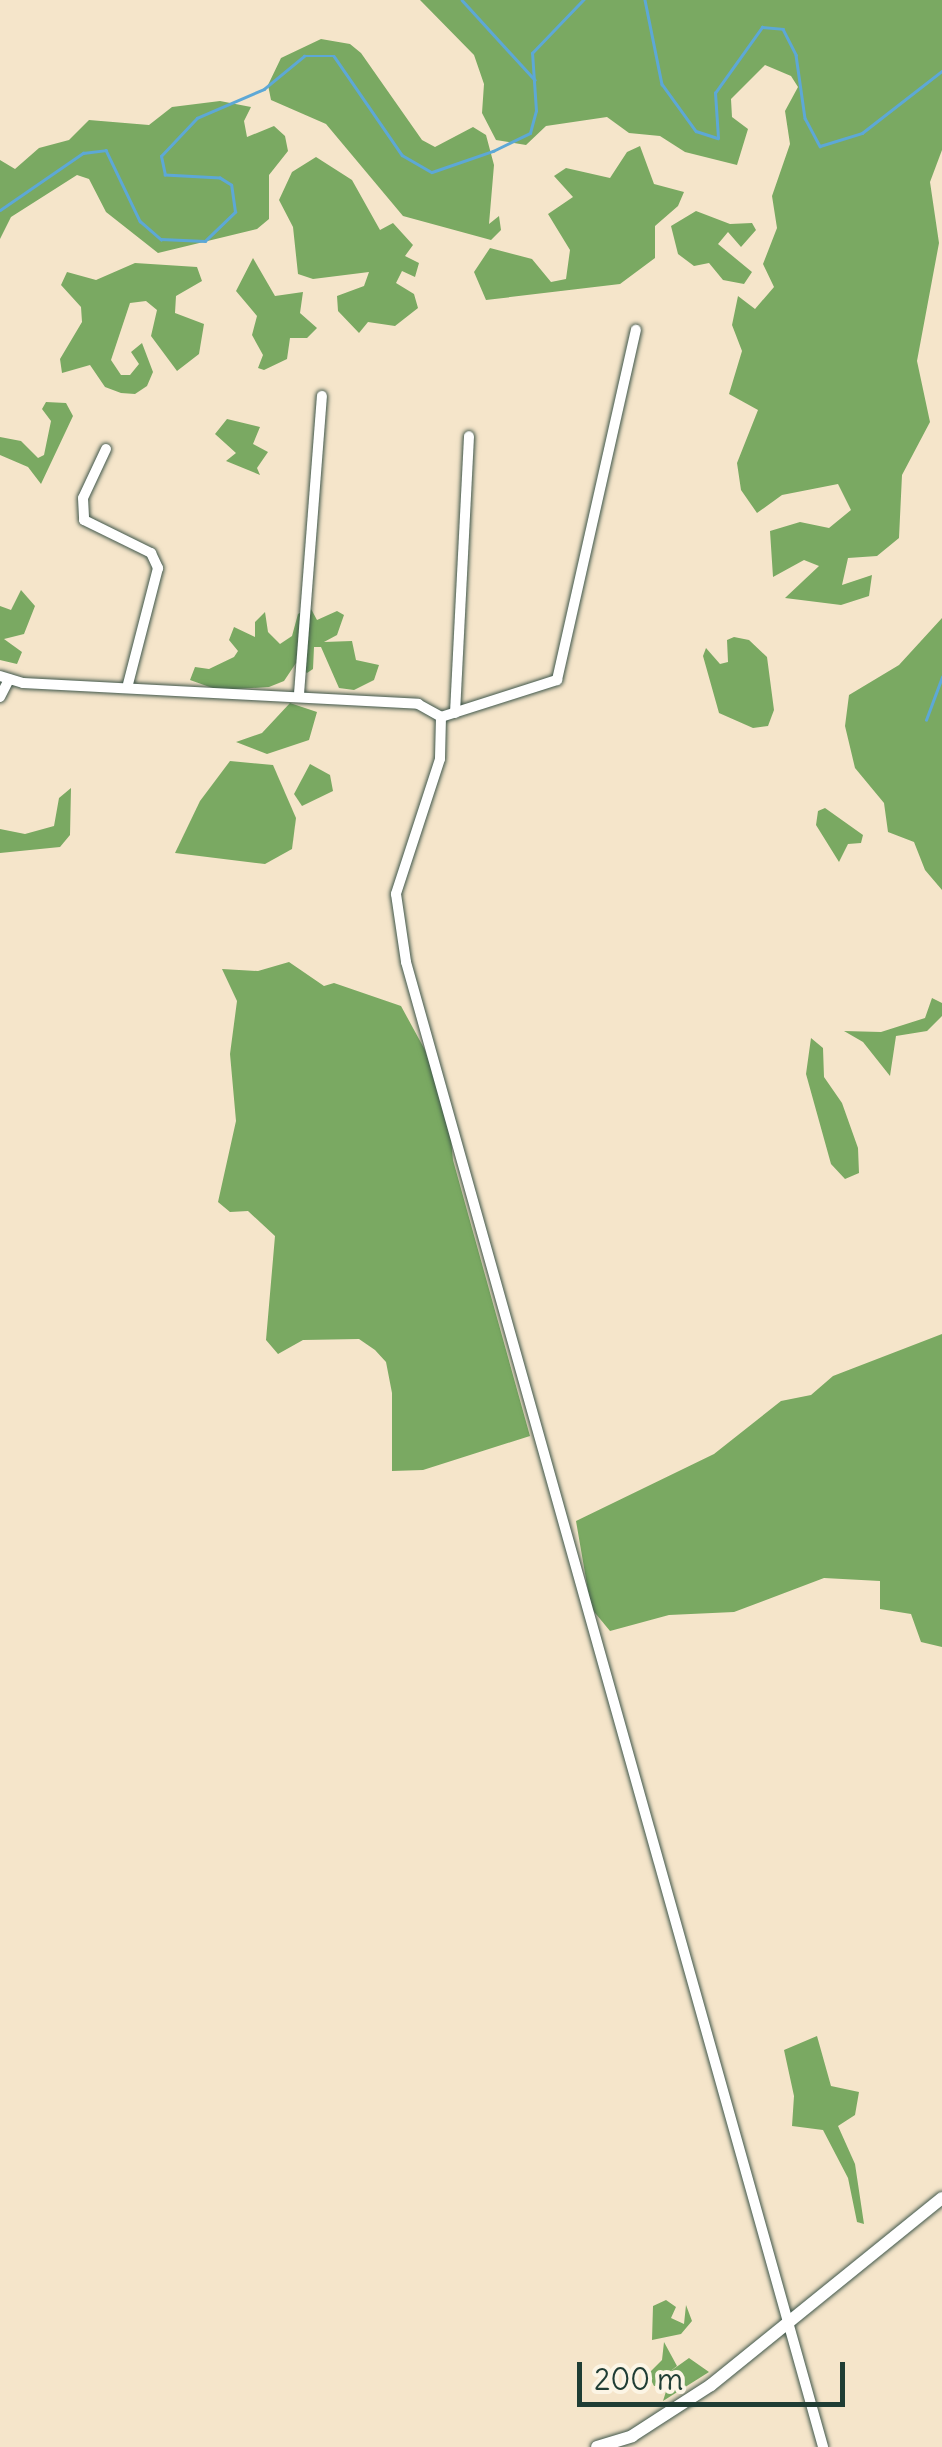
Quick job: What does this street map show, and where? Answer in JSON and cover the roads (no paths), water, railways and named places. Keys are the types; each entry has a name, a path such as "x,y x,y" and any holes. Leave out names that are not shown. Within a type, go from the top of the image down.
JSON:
{"street":[{"path":"441,718 557,680 636,330"},
{"path":"299,694 322,396"},
{"path":"455,713 469,436"},
{"path":"106,449 81,512 150,553 158,568 128,684"},
{"path":"0,697 5,677 418,704 441,718"},
{"path":"441,718 440,759 396,894 403,945 824,2447"},
{"path":"597,2447 673,2412 942,2198"}],"waterway":[{"path":"462,0 535,80"},
{"path":"0,210 83,153 106,150 140,221 161,239 205,241 235,212 231,185 220,178 165,175 161,156 197,118 264,89 304,56 334,56 402,155 432,172 493,151 530,133 536,111 532,53 583,0"},
{"path":"645,0 662,84 696,131 718,138 715,93 762,27 783,29 796,55 805,118 820,146 862,133 942,71"},
{"path":"926,720 942,677"}]}
